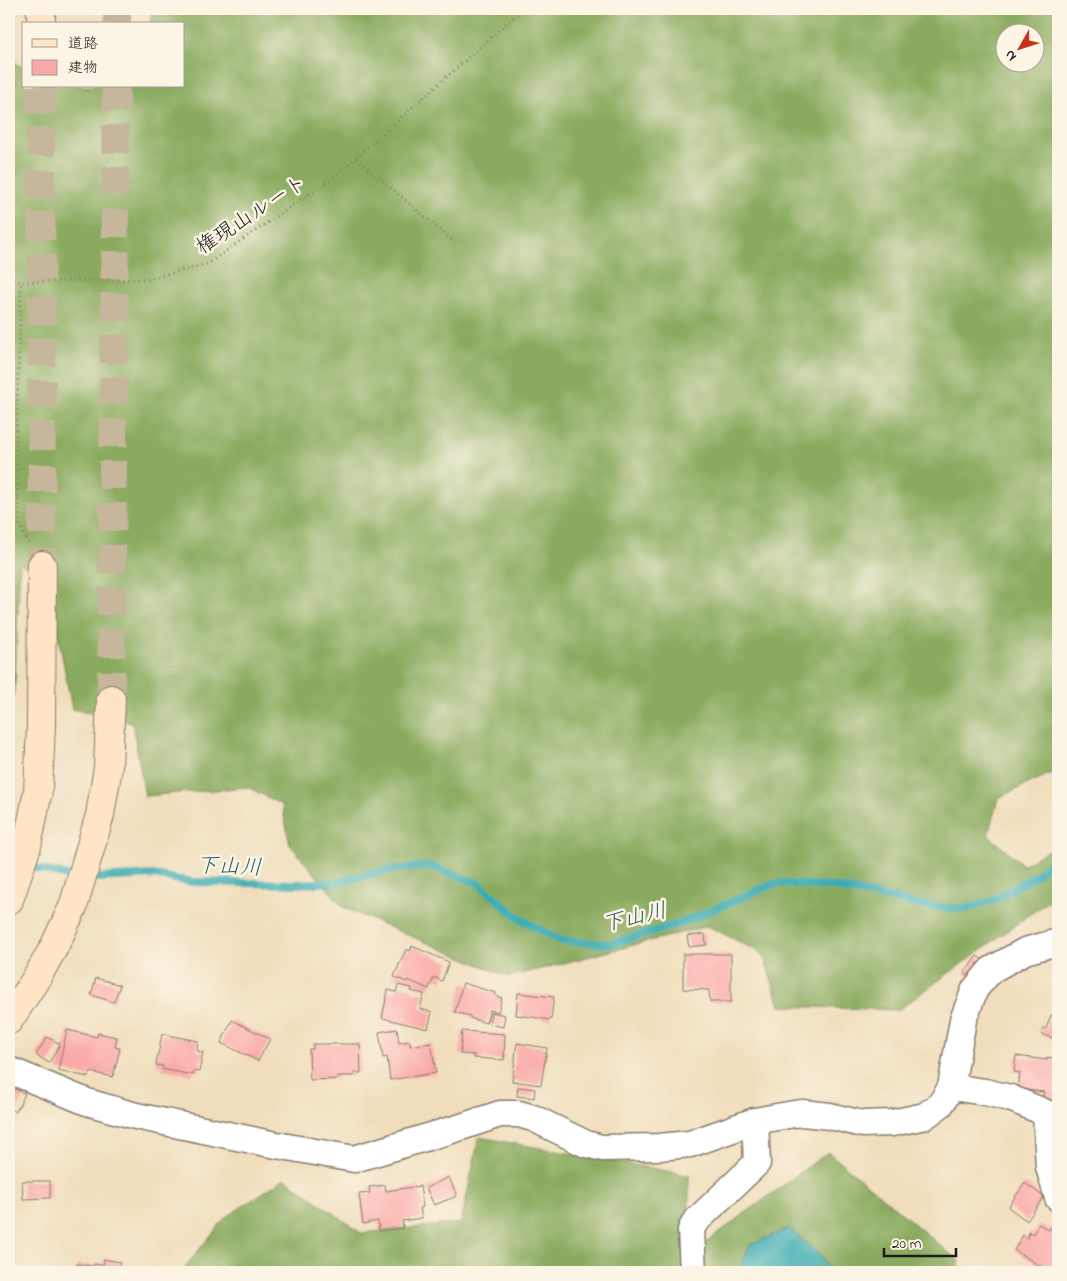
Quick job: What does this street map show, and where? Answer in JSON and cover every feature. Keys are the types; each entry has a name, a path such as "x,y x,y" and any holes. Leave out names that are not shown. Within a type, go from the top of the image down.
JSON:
{"street":[{"path":"41,9 41,22"},
{"path":"9,900 27,846 38,791 41,727 42,565"},
{"path":"9,1020 41,971 73,907 100,815 108,767 111,699"},
{"path":"9,1070 86,1102 136,1116 271,1144 354,1158 500,1114 519,1114 533,1118 586,1144 602,1148 659,1148 690,1144 755,1121 803,1113 830,1116 862,1124 892,1123 925,1116 941,1104 951,1087 963,1020 975,990 991,970 1025,951 1058,942"},
{"path":"951,1087 1010,1098 1046,1113 1049,1167 1058,1198"},
{"path":"693,1272 691,1230 695,1222 757,1163 755,1121"}],"path":[{"name":"権現山ルート","path":"9,278 21,282 148,279 206,264 334,177 523,9"},
{"path":"356,158 452,240"},
{"path":"18,524 16,444 21,282"}],"green space":[{"path":"152,9 1058,9 1058,770 998,798 988,835 1023,865 1058,845 1058,894 898,1010 780,1006 763,954 708,926 509,977 344,908 290,845 282,805 248,787 145,796 132,722 72,709 49,586 20,562 15,683 9,725 9,58 22,68 22,88 185,88 185,22 150,22"},
{"path":"479,1137 689,1175 689,1255 828,1152 959,1261 960,1272 181,1272 225,1218 285,1178 361,1233 461,1223"}],"water":[{"path":"789,1228 821,1256 830,1272 738,1272 750,1245"}],"building":[{"path":"705,934 706,945 689,947 687,936"},
{"path":"412,946 449,962 442,981 434,977 429,989 408,980 407,982 394,977 406,949 410,951"},
{"path":"683,954 731,954 731,1002 710,1002 709,990 683,989"},
{"path":"977,956 986,962 972,979 964,973"},
{"path":"96,978 120,985 114,1002 91,995"},
{"path":"463,983 496,993 495,996 502,998 498,1012 490,1010 486,1023 455,1012"},
{"path":"398,985 412,988 411,991 424,994 420,1009 432,1012 428,1029 382,1018 388,990 396,992"},
{"path":"518,993 554,997 551,1020 516,1015"},
{"path":"491,1012 505,1015 503,1027 489,1024"},
{"path":"1056,1013 1058,1014 1058,1040 1041,1034 1043,1028 1046,1029 1051,1015 1055,1017"},
{"path":"232,1020 270,1039 258,1061 221,1043"},
{"path":"397,1029 399,1043 410,1041 410,1046 431,1043 436,1073 390,1080 387,1057 383,1058 379,1032"},
{"path":"67,1030 97,1037 98,1033 117,1037 115,1047 120,1048 113,1077 90,1072 88,1077 58,1070"},
{"path":"462,1031 505,1034 504,1060 474,1058 474,1055 460,1054"},
{"path":"162,1034 198,1041 197,1051 203,1052 199,1072 193,1071 193,1075 162,1069 163,1066 156,1065"},
{"path":"47,1037 60,1044 49,1063 36,1055"},
{"path":"517,1043 547,1048 541,1085 512,1081"},
{"path":"313,1044 360,1044 361,1073 354,1072 354,1076 338,1076 338,1079 310,1080 309,1049 313,1049"},
{"path":"1016,1056 1047,1060 1047,1057 1058,1059 1058,1103 1043,1101 1044,1092 1018,1089 1020,1073 1014,1072"},
{"path":"9,1086 25,1094 16,1112 9,1109"},
{"path":"518,1087 535,1089 534,1098 517,1096"},
{"path":"449,1177 457,1196 434,1205 426,1188"},
{"path":"22,1181 50,1181 50,1198 23,1199"},
{"path":"1025,1183 1044,1197 1027,1221 1008,1207"},
{"path":"385,1185 386,1191 420,1186 423,1207 420,1208 422,1218 402,1221 403,1228 379,1231 378,1221 363,1224 359,1194 370,1193 369,1187"},
{"path":"1039,1224 1049,1230 1051,1227 1058,1231 1058,1272 1050,1272 1014,1250 1023,1235 1027,1238 1029,1232 1033,1234"},
{"path":"104,1259 120,1262 118,1272 92,1272 94,1264 103,1265"},
{"path":"77,1264 92,1266 91,1272 76,1272"}],"waterway":[{"name":"下山川","path":"97,878 153,875 192,882 296,884 338,882 388,870 430,866 478,883 519,918 561,941 611,944 679,924 776,883 834,887 925,906 964,909 994,900 1036,875 1058,857"},
{"name":"下山川","path":"35,868 76,878"}],"tunnel":[{"path":"117,9 117,22"},
{"path":"41,88 42,565"},
{"path":"111,699 116,88"}]}
